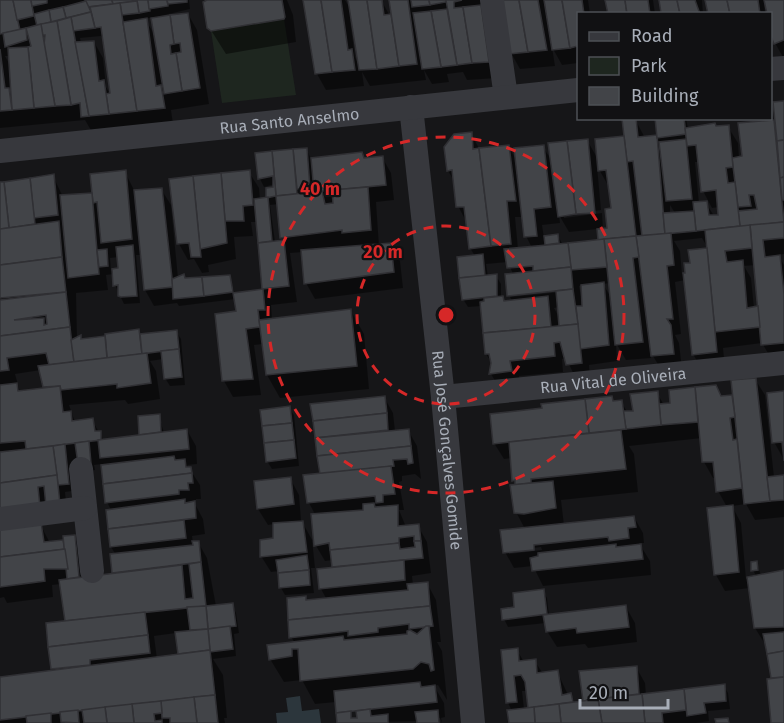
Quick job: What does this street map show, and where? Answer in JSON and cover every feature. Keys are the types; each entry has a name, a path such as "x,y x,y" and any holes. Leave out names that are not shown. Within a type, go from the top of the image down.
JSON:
{"street":[{"path":"492,0 506,98"},
{"name":"Rua Santo Anselmo","path":"0,151 577,90"},
{"name":"Rua José Gonçalves Gomide","path":"411,107 443,397 473,723"},
{"name":"Rua Vital de Oliveira","path":"443,397 784,363"},
{"path":"81,470 92,571"},
{"path":"0,519 85,508"}],"green space":[{"path":"284,19 296,95 222,103 211,31"}],"shaded area":[{"path":"300,696 302,711 319,709 321,723 277,723 276,713 288,712 286,698"}],"building":[{"path":"0,0 13,0 20,30 0,34"},
{"path":"13,0 31,0 34,16 17,20"},
{"path":"31,0 47,0 47,3 32,6"},
{"path":"85,0 112,0 113,4 87,7"},
{"path":"112,0 137,0 137,1 113,4"},
{"path":"137,0 148,0 150,11 139,13"},
{"path":"148,0 167,0 168,6 149,9"},
{"path":"167,0 187,0 187,2 168,4"},
{"path":"207,0 282,0 285,17 211,31 207,28 203,2"},
{"path":"303,0 321,0 332,72 315,74"},
{"path":"321,0 341,0 348,50 352,49 355,70 332,72"},
{"path":"348,0 367,0 377,69 359,70"},
{"path":"367,0 382,0 384,15 391,14 399,66 377,69"},
{"path":"389,0 408,0 417,64 399,66"},
{"path":"411,0 429,0 430,5 412,7"},
{"path":"429,0 446,0 446,2 430,5"},
{"path":"446,0 462,0 454,2 454,8 463,7 472,63 457,65"},
{"path":"501,0 519,0 528,52 509,54"},
{"path":"519,0 538,0 547,50 528,52"},
{"path":"544,0 562,0 570,48 552,50"},
{"path":"562,0 582,0 584,12 577,12 577,46 570,48"},
{"path":"605,0 625,0 627,12 608,12"},
{"path":"625,0 648,0 650,12 627,12"},
{"path":"659,0 677,0 680,12 661,12"},
{"path":"677,0 695,0 699,12 680,12"},
{"path":"705,0 727,0 730,12 708,12"},
{"path":"727,0 758,0 760,12 730,12"},
{"path":"764,0 784,0 784,40 774,44 772,12 767,12"},
{"path":"86,1 91,12 66,18 63,7"},
{"path":"137,1 139,13 122,15 120,3"},
{"path":"120,3 137,111 109,114 106,94 110,93 101,27 95,28 90,7"},
{"path":"481,5 489,62 472,63 463,7"},
{"path":"63,7 66,18 51,22 49,10"},
{"path":"447,9 457,65 441,67 431,11"},
{"path":"49,10 51,22 37,26 34,14"},
{"path":"431,11 441,67 422,69 413,13"},
{"path":"91,12 95,28 73,31 71,17"},
{"path":"188,13 200,88 182,91 176,53 181,52 180,43 174,44 170,15"},
{"path":"170,15 174,44 170,45 171,54 176,53 182,91 164,94 151,18"},
{"path":"71,17 89,116 81,117 80,103 71,105 57,21"},
{"path":"147,18 156,86 161,85 165,108 137,111 123,22"},
{"path":"57,21 71,105 55,106 44,45 45,35 42,35 41,24"},
{"path":"41,24 55,106 34,108 28,47 31,46 26,28"},
{"path":"26,28 27,40 5,47 3,33"},
{"path":"94,41 99,81 104,80 109,114 89,116 75,42"},
{"path":"28,47 34,108 12,110 8,48"},
{"path":"0,49 5,88 9,88 12,110 0,111"},
{"path":"784,101 784,140 777,141 773,102"},
{"path":"622,120 636,120 638,137 657,135 665,234 642,236 633,161 627,162"},
{"path":"655,120 684,120 686,134 657,138"},
{"path":"774,120 784,222 740,227 738,211 757,209 754,195 749,195 751,206 738,207 732,158 742,156 738,123"},
{"path":"715,123 716,126 729,125 733,167 726,168 728,183 735,182 740,226 696,231 693,202 707,201 709,215 718,215 716,190 701,192 696,145 687,146 685,128"},
{"path":"472,132 473,149 479,148 491,246 469,249 464,207 456,207 452,170 447,171 444,147 454,134"},
{"path":"624,136 636,236 598,240 597,229 607,228 605,209 611,208 606,170 598,171 595,139"},
{"path":"588,139 595,213 576,214 567,141"},
{"path":"686,139 692,199 666,201 659,142"},
{"path":"784,140 784,177 780,178 777,141"},
{"path":"567,141 576,214 558,217 548,143"},
{"path":"509,145 516,201 507,201 511,244 491,246 479,148"},
{"path":"544,145 551,207 534,209 537,236 524,237 514,148"},
{"path":"307,148 310,188 297,189 293,149"},
{"path":"293,149 297,194 276,196 272,151"},
{"path":"272,151 276,196 266,198 266,188 273,187 273,176 258,179 255,153"},
{"path":"362,152 364,158 383,156 386,185 314,192 311,158"},
{"path":"126,170 132,239 101,243 97,202 93,203 90,174"},
{"path":"250,170 253,205 243,206 244,221 225,221 221,173"},
{"path":"221,173 227,243 200,249 193,176"},
{"path":"54,174 58,215 34,218 30,178"},
{"path":"193,176 201,257 191,257 189,243 177,244 169,179"},
{"path":"784,177 784,200 782,200 780,178"},
{"path":"30,178 35,224 9,228 4,182"},
{"path":"0,182 4,182 9,228 0,229"},
{"path":"368,187 371,230 342,233 342,230 280,238 276,196 322,191 325,204 333,203 332,190"},
{"path":"162,188 173,287 144,290 134,190"},
{"path":"92,193 99,274 68,278 60,195"},
{"path":"268,197 272,241 258,243 254,199"},
{"path":"694,211 696,231 665,234 663,213"},
{"path":"59,221 62,257 0,265 0,229"},
{"path":"784,222 784,238 763,240 765,257 780,255 784,294 784,343 761,345 750,225"},
{"path":"750,225 752,248 725,251 727,262 743,260 747,308 758,306 760,327 715,332 705,230"},
{"path":"671,233 674,265 667,266 673,319 667,319 671,325 674,354 651,356 636,236"},
{"path":"558,234 559,243 545,245 544,236"},
{"path":"636,236 639,257 633,258 643,342 615,345 604,239"},
{"path":"604,239 607,267 571,270 568,243"},
{"path":"284,240 289,286 262,289 258,243"},
{"path":"391,243 394,272 304,284 301,250"},
{"path":"568,243 571,267 533,271 533,266 507,268 504,249"},
{"path":"133,245 137,296 121,297 118,296 118,285 113,286 112,269 118,268 116,247"},
{"path":"707,248 717,352 692,355 683,273 685,273 684,263 690,263 688,250"},
{"path":"107,249 108,266 99,267 97,250"},
{"path":"483,254 485,276 459,278 457,257"},
{"path":"62,257 66,292 0,298 0,265"},
{"path":"571,267 573,289 507,296 505,274"},
{"path":"184,274 185,278 202,277 204,296 173,299 172,279"},
{"path":"497,274 497,296 462,300 459,278"},
{"path":"230,275 233,292 204,296 202,277"},
{"path":"604,282 609,345 580,349 576,306 582,306 581,285"},
{"path":"263,289 265,310 258,310 260,327 246,329 253,379 222,381 215,314 236,311 233,293"},
{"path":"573,289 578,324 559,326 556,291"},
{"path":"66,292 70,327 0,336 0,300","holes":["46,315 47,324 44,325 44,318 14,320"]},
{"path":"503,296 504,301 548,296 551,327 483,333 480,302 484,301 484,298"},
{"path":"351,309 357,366 266,375 259,320"},
{"path":"578,324 582,363 566,365 560,342 554,343 555,356 510,361 512,371 489,374 491,363 489,354 485,354 483,333"},
{"path":"70,327 74,362 49,365 46,353 7,358 9,370 0,371 0,336"},
{"path":"139,329 142,354 107,358 105,334"},
{"path":"177,330 179,349 142,354 140,334"},
{"path":"81,335 81,339 105,336 107,358 74,362 71,340"},
{"path":"179,349 182,377 164,379 161,351"},
{"path":"147,353 151,383 117,388 117,384 61,390 60,386 43,387 38,366"},
{"path":"756,378 770,501 744,504 731,380"},
{"path":"17,383 18,391 60,386 63,412 71,411 72,421 93,418 95,431 101,431 101,440 26,449 25,441 0,443 0,385"},
{"path":"716,385 721,396 732,395 735,417 730,418 733,440 737,439 742,488 716,492 713,462 702,462 695,387"},
{"path":"695,387 698,422 661,425 659,404 670,403 669,390"},
{"path":"658,391 661,425 626,429 623,411 633,411 630,394"},
{"path":"784,391 784,461 782,442 772,443 767,393"},
{"path":"385,396 387,413 313,421 310,404"},
{"path":"612,396 613,401 622,400 626,429 589,433 585,399"},
{"path":"585,399 589,433 493,444 490,414 542,408 541,404"},
{"path":"290,406 292,423 262,426 260,410"},
{"path":"387,413 388,430 315,438 313,421"},
{"path":"160,414 161,432 139,435 138,416"},
{"path":"292,423 294,440 264,443 262,426"},
{"path":"187,429 189,449 100,458 98,440"},
{"path":"409,429 411,446 317,456 315,438"},
{"path":"621,430 626,469 531,479 531,483 515,485 515,480 512,481 509,442"},
{"path":"294,440 296,458 266,462 264,443"},
{"path":"89,441 91,463 78,464 75,443"},
{"path":"65,444 69,484 58,485 53,446"},
{"path":"53,446 57,475 0,483 0,452"},
{"path":"411,446 413,463 408,464 407,459 393,460 394,466 320,474 317,456"},
{"path":"174,456 175,460 185,459 186,467 191,467 192,473 103,484 101,465"},
{"path":"391,466 395,494 383,495 383,502 376,503 375,496 307,503 303,475"},
{"path":"192,473 193,483 188,483 189,490 179,490 179,494 105,503 103,484"},
{"path":"57,475 60,504 46,506 44,486 38,487 40,507 0,513 0,483"},
{"path":"784,475 784,500 770,501 767,477"},
{"path":"291,477 294,504 257,509 254,481"},
{"path":"553,481 556,508 524,514 514,513 510,485"},
{"path":"185,499 185,503 195,501 196,518 108,529 106,510"},
{"path":"374,503 375,507 398,505 398,526 419,524 421,541 414,541 414,536 399,538 399,543 386,545 330,550 329,543 314,546 311,514 363,510 363,504"},
{"path":"733,505 739,572 714,575 707,508"},
{"path":"634,516 636,527 628,528 629,538 609,541 608,537 534,545 534,550 503,553 500,530"},
{"path":"184,520 186,538 110,547 108,529"},
{"path":"303,521 307,552 260,557 260,540 273,538 273,523"},
{"path":"41,522 44,542 63,540 65,549 0,557 0,528"},
{"path":"75,535 79,577 67,579 63,536"},
{"path":"192,541 199,541 201,562 112,573 110,554 193,545"},
{"path":"414,541 421,541 423,558 332,567 330,550 399,543 400,549 415,547"},
{"path":"616,544 616,547 641,544 643,559 532,571 530,558 538,556 538,553"},
{"path":"65,549 68,569 44,569 45,581 0,587 0,557"},
{"path":"307,555 309,570 278,573 276,560"},
{"path":"404,560 405,580 319,589 317,569"},
{"path":"757,561 758,570 751,571 751,562"},
{"path":"201,562 206,606 65,621 59,580 182,565 185,599 193,598 189,564"},
{"path":"309,570 310,585 279,588 278,573"},
{"path":"784,570 784,627 754,628 747,577"},
{"path":"428,582 430,606 288,620 287,598 306,596 306,600 408,590 407,584"},
{"path":"544,589 547,614 502,620 501,609 514,607 513,593"},
{"path":"233,603 236,626 208,629 206,606"},
{"path":"626,605 629,627 577,633 576,628 546,632 543,615"},
{"path":"206,606 208,629 190,630 187,607"},
{"path":"430,606 433,626 409,629 409,624 378,628 378,632 348,636 348,631 289,638 288,620"},
{"path":"145,612 148,635 48,647 46,623"},
{"path":"230,626 233,649 210,652 208,629"},
{"path":"429,626 434,670 431,671 429,664 421,662 413,669 300,681 298,649 292,649 292,656 269,660 267,645 343,636 344,640 407,634 410,630 417,634"},
{"path":"208,629 210,650 178,654 175,632"},
{"path":"784,632 784,651 767,654 763,634"},
{"path":"148,635 150,653 90,660 90,665 51,669 48,647"},
{"path":"518,648 519,661 536,659 537,673 558,670 562,695 571,693 573,702 528,708 525,682 521,675 514,676 517,702 506,703 501,650"},
{"path":"210,650 215,695 0,720 0,677"},
{"path":"784,651 784,677 771,678 767,654"},
{"path":"637,666 639,694 583,701 579,671"},
{"path":"784,677 784,723 771,723 767,679"},
{"path":"420,682 421,687 435,685 437,702 336,713 334,691"},
{"path":"725,684 726,701 704,703 706,713 687,716 684,689"},
{"path":"684,689 686,710 662,713 663,723 645,723 642,694"},
{"path":"642,694 645,723 602,723 598,699"},
{"path":"215,695 218,723 197,723 194,697"},
{"path":"194,697 197,723 170,723 170,718 162,718 161,701"},
{"path":"598,699 602,723 561,723 559,704"},
{"path":"161,701 162,713 154,714 155,721 162,720 162,723 134,723 132,704"},
{"path":"132,704 134,723 107,723 105,707"},
{"path":"559,704 561,723 535,723 534,707"},
{"path":"105,707 107,723 84,723 82,710"},
{"path":"534,707 535,723 509,723 507,710"},
{"path":"370,709 371,716 388,714 388,723 337,723 336,713 351,711 351,718 357,718 356,711"},
{"path":"78,710 79,723 61,722 60,712"},
{"path":"438,710 439,723 417,723 415,712"},
{"path":"51,713 51,723 27,723 26,716"},
{"path":"728,718 729,723 716,723 715,719"}]}
